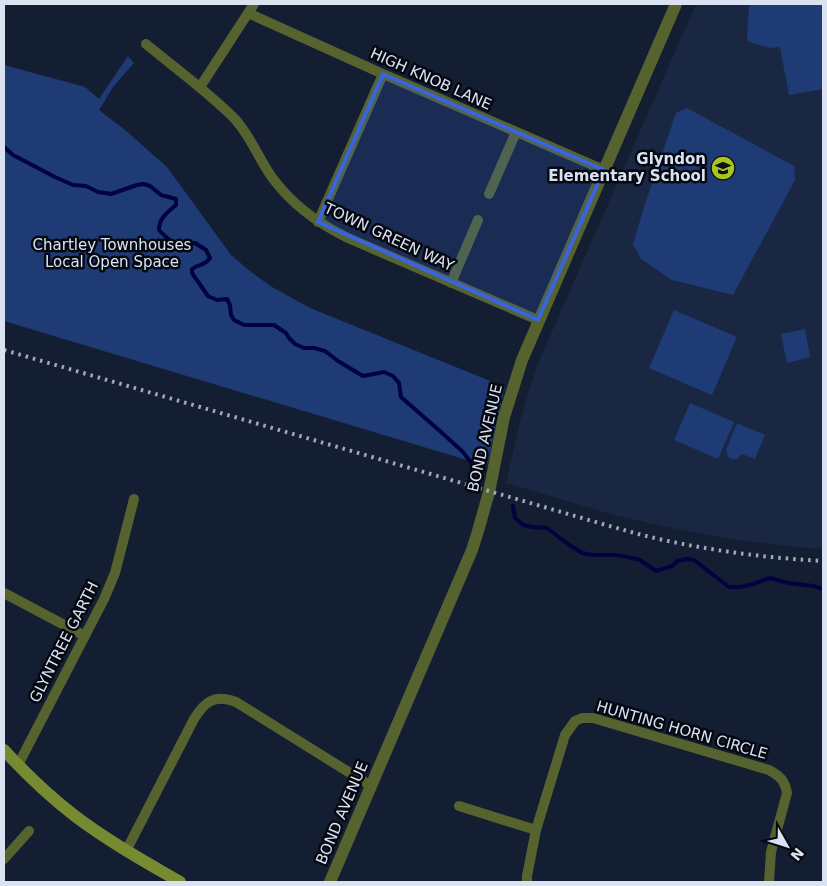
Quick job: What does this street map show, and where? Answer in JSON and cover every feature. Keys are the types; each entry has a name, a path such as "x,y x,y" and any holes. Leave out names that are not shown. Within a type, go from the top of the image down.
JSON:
{"main road":[{"path":"4,750 46,792 74,815 126,851 180,882"}],"street":[{"path":"200,87 254,4"},
{"name":"BOND AVENUE","path":"330,882 472,550 489,492 504,418 522,360 676,4"},
{"name":"HIGH KNOB LANE","path":"248,13 604,170"},
{"name":"TOWN GREEN WAY","path":"146,44 200,87 233,118 244,131 270,175 281,189 318,222 348,238 538,320"},
{"path":"318,222 383,74"},
{"path":"489,194 516,132"},
{"path":"451,283 478,220"},
{"name":"GLYNTREE GARTH","path":"18,765 104,599 115,573 134,499"},
{"path":"4,594 85,636"},
{"path":"126,851 194,719 207,702 218,698 227,698 236,702 371,786"},
{"name":"HUNTING HORN CIRCLE","path":"527,882 536,830 565,735 575,721 582,718 593,718 769,770 778,775 783,780 787,793 771,852 769,882"},
{"path":"459,806 536,830"},
{"path":"4,859 30,831"}],"highlighted area":[{"path":"383,74 604,170 538,320 318,222"}],"shaded area":[{"name":"Glyndon Elementary School","path":"696,4 823,4 823,549 730,539 662,526 611,514 506,483 520,421 536,368"}],"green space":[{"path":"749,4 823,4 823,89 789,95 780,47 769,48 747,41"},
{"name":"Chartley Townhouses Local Open Space","path":"128,56 134,63 113,87 99,110 167,167 231,255 272,287 310,308 505,387 487,466 4,321 4,65 85,87 99,99"},
{"path":"687,108 794,166 795,180 733,295 672,280 641,259 633,244 676,113"},
{"path":"674,310 737,337 712,395 649,368"},
{"path":"805,329 810,357 787,363 781,334"},
{"path":"690,403 734,422 718,459 674,440"},
{"path":"737,423 765,435 755,459 742,454 736,459 728,457 726,450"}],"waterway":[{"path":"4,147 13,155 73,185 86,186 98,192 111,194 144,184 150,186 161,195 176,199 176,205 162,219 159,230 175,243 195,243 206,250 210,258 205,263 192,269 192,273 208,296 217,300 227,299 234,320 244,325 274,325 286,333 295,344 304,348 325,351 363,376 384,372 393,376 399,383 401,397 462,451 482,476"},
{"path":"513,506 515,518 523,525 547,528 582,553 628,557 640,560 656,571 672,566 677,561 694,560 729,587 741,587 770,578 823,589"}],"railway":[{"path":"4,350 639,534 720,550 761,556 823,561"}],"place":[{"name":"Glyndon Elementary School","path":"723,168"}]}
